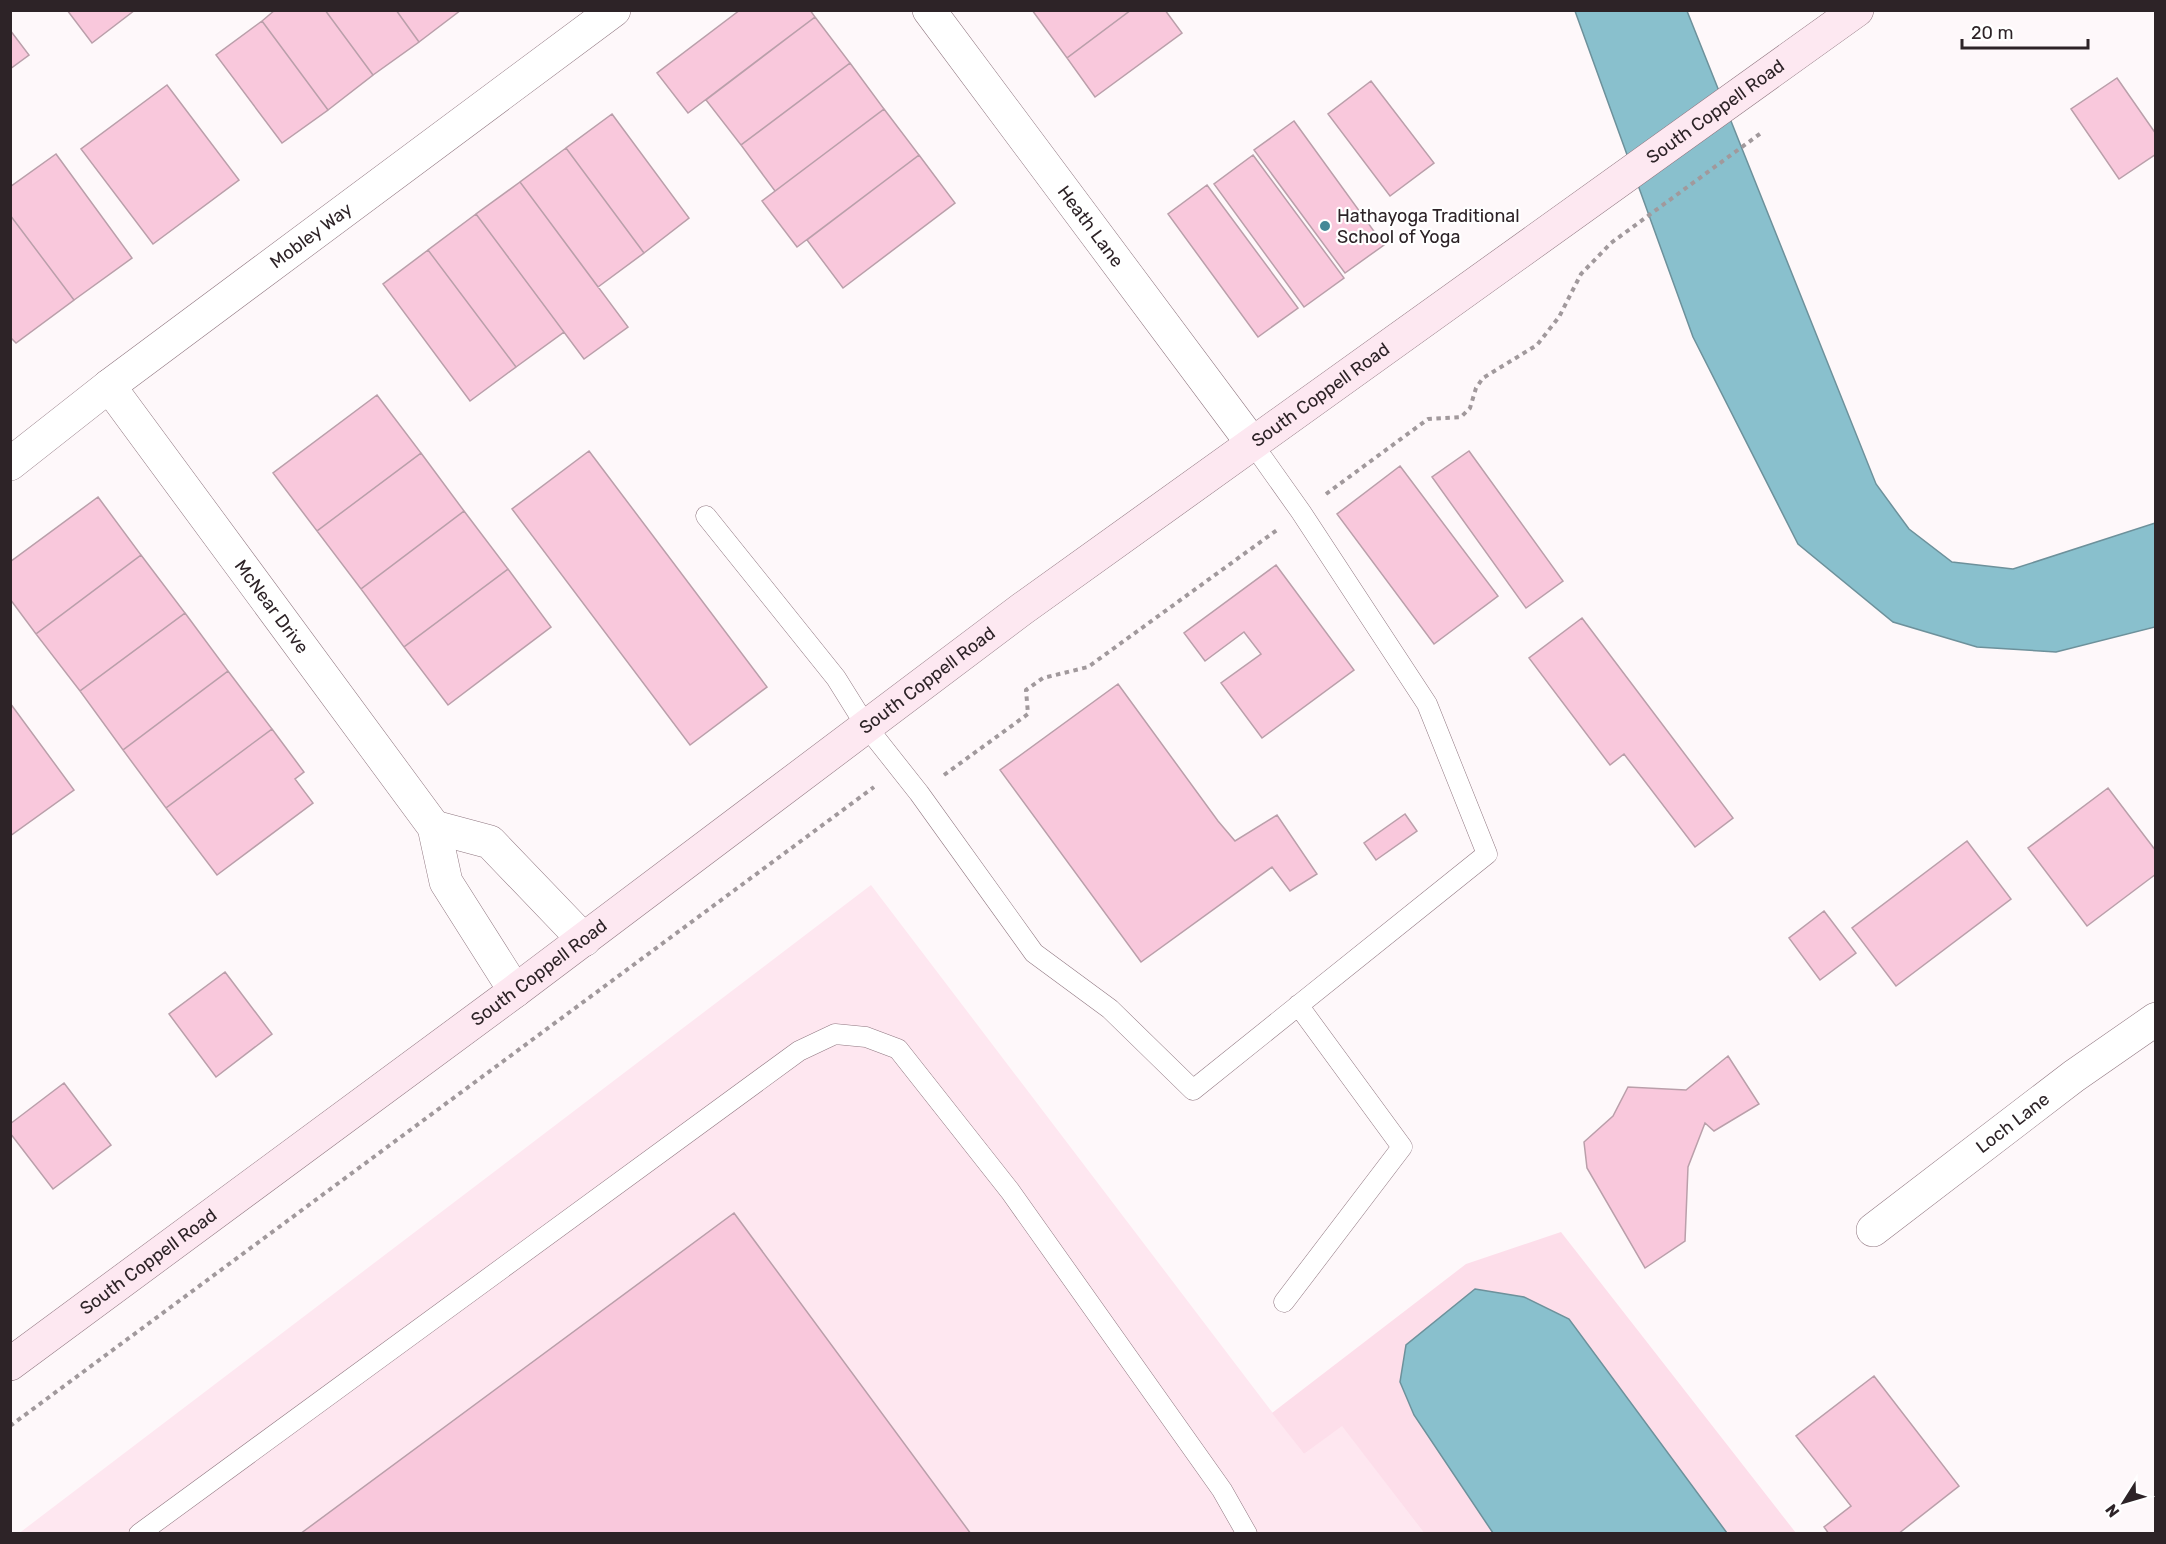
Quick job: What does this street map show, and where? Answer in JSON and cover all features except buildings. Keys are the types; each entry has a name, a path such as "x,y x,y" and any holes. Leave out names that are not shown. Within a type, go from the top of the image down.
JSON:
{"street":[{"name":"Mobley Way","path":"10,464 109,386 614,10"},
{"name":"Heath Lane","path":"929,10 1252,443"},
{"name":"South Coppell Road","path":"10,1364 584,940 1022,609 1857,10"},
{"name":"McNear Drive","path":"109,386 434,827 446,882 515,991"},
{"path":"434,827 490,842 584,940"},
{"name":"Loch Lane","path":"1873,1230 2074,1076 2156,1019"}],"lane":[{"path":"706,516 836,678 866,726 919,794 1034,953 1110,1009 1193,1090 1487,854 1427,704 1301,512 1252,443"},
{"path":"1284,1302 1402,1147 1298,1005"},
{"path":"139,1533 799,1051 835,1034 866,1037 898,1049 1010,1191 1222,1490 1247,1533"}],"path":[{"path":"10,1426 882,781 900,808 1028,714 1026,690 1043,678 1088,667 1428,419 1461,417 1470,408 1476,388 1483,378 1537,345 1559,317 1581,274 1611,243 1761,133"}],"shaded area":[{"path":"871,885 1304,1454 1342,1425 1424,1533 18,1534"},
{"path":"1561,1232 1796,1533 1424,1533 1342,1426 1304,1454 1272,1413 1466,1264"}],"water":[{"path":"1575,11 1687,11 1876,484 1909,529 1952,562 2013,569 2155,523 2155,627 2056,652 1977,647 1893,622 1798,544 1693,337"},
{"path":"1475,1289 1524,1297 1569,1319 1727,1533 1493,1533 1414,1415 1400,1382 1406,1345"}],"place":[{"name":"Hathayoga Traditional School of Yoga","path":"1325,226"}]}
